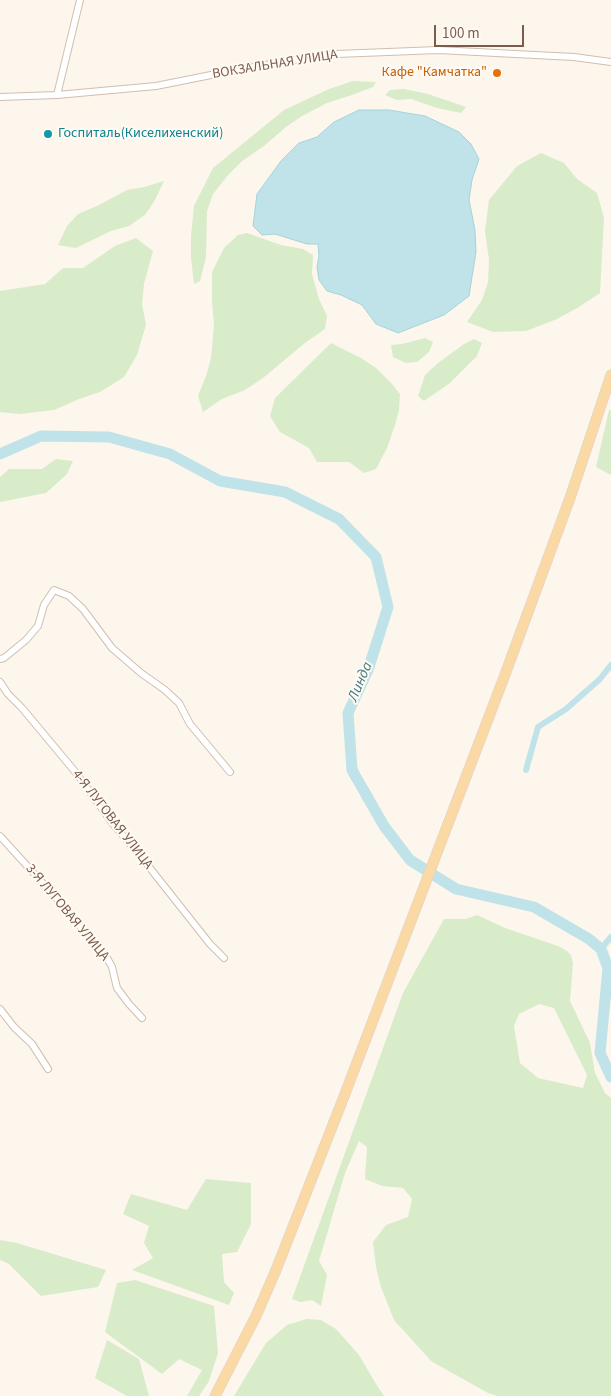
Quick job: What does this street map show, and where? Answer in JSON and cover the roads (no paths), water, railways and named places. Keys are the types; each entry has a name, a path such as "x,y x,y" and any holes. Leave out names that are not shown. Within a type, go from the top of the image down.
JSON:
{"main road":[{"path":"215,1396 256,1316 276,1270 343,1099 506,672 570,498 611,376"}],"street":[{"path":"57,95 80,0"},
{"name":"ВОКЗАЛЬНАЯ УЛИЦА","path":"0,97 57,95 156,86 304,58 337,54 438,50 574,57 611,62"},
{"path":"0,659 4,658 26,640 38,626 44,605 54,590 69,596 83,609 112,648 179,703 190,724 230,772"},
{"name":"4-Я ЛУГОВАЯ УЛИЦА","path":"0,682 8,694 77,774 113,824 210,944 224,958"},
{"name":"3-Я ЛУГОВАЯ УЛИЦА","path":"0,836 107,958 112,967 117,988 142,1018"},
{"path":"0,1009 14,1027 32,1044 48,1070"}],"water":[{"path":"359,110 389,110 425,116 459,132 471,144 479,159 472,180 469,200 475,230 476,252 469,296 444,315 398,333 376,324 362,305 327,291 319,280 317,267 319,256 318,244 307,244 275,234 262,235 253,226 257,194 281,161 299,143 317,137 334,122"}],"waterway":[{"name":"Линда","path":"0,454 41,436 109,437 170,454 220,481 285,492 339,519 376,557 388,607 368,670 348,713 352,770 384,826 410,860 456,889 534,907 589,939 601,949 608,968 600,1053 611,1077"},
{"path":"526,770 538,727 566,709 600,679 611,665"},
{"path":"601,949 611,937"}],"place":[{"name":"Кафе \"Камчатка\"","path":"497,73"},
{"name":"Госпиталь(Киселихенский)","path":"48,134"}]}
